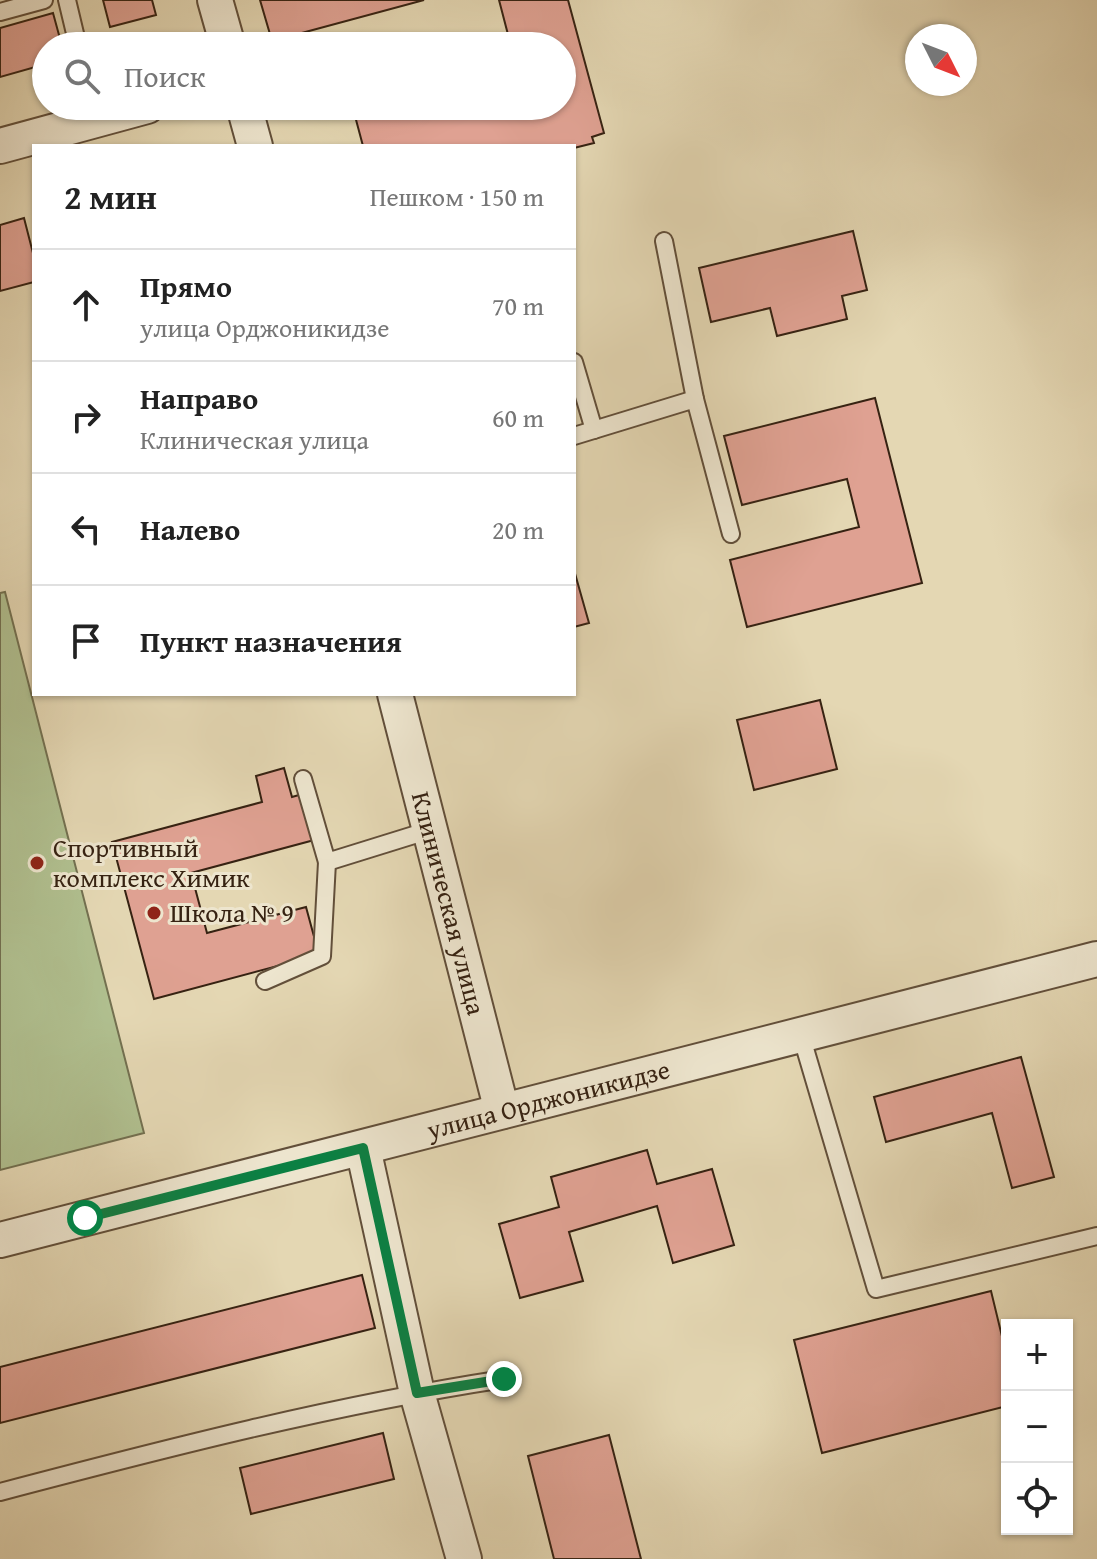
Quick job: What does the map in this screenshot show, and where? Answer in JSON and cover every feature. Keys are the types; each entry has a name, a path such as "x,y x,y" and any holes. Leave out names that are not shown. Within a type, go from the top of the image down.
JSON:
{"street":[{"path":"215,0 224,32"},
{"path":"0,146 74,120"},
{"path":"248,120 254,144"},
{"name":"Клиническая улица","path":"396,696 502,1111"},
{"name":"улица Орджоникидзе","path":"0,1240 1097,959"},
{"path":"363,1148 417,1393 464,1559"}],"lane":[{"path":"0,12 44,0"},
{"path":"67,0 75,32"},
{"path":"664,241 695,399 731,534"},
{"path":"576,369 594,430"},
{"path":"576,435 695,399"},
{"path":"265,981 322,956 327,862 303,779"},
{"path":"327,862 430,830"},
{"path":"801,1035 876,1289 1097,1236"},
{"path":"0,1492 178,1445 417,1393 504,1379"}],"green space":[{"name":"Спортивный комплекс Химик","path":"5,592 144,1133 0,1170 0,593"}],"building":[{"path":"103,0 152,0 156,15 110,27"},
{"path":"260,0 424,0 305,32 269,32"},
{"path":"499,0 568,0 604,133 592,137 594,143 576,148 576,144 362,144 356,120 576,120 576,32 507,32"},
{"path":"53,13 58,32 32,32 32,68 0,77 0,28"},
{"path":"24,218 32,249 32,283 0,291 0,225"},
{"path":"853,231 867,290 842,296 847,319 777,336 770,308 711,322 699,268"},
{"path":"875,398 922,583 747,627 730,560 859,527 847,479 742,505 724,436"},
{"path":"576,577 589,623 576,626"},
{"path":"820,700 837,769 754,790 737,720"},
{"path":"284,768 292,797 306,793 318,839 191,873 207,933 306,907 319,955 154,999 112,842 262,802 256,776"},
{"path":"1021,1057 1054,1177 1012,1188 992,1113 886,1142 874,1097"},
{"path":"647,1150 657,1184 712,1169 734,1245 673,1263 657,1206 569,1232 583,1281 520,1298 499,1224 559,1207 551,1177"},
{"path":"362,1275 375,1328 0,1423 0,1367"},
{"path":"991,1291 1001,1332 1001,1408 822,1453 794,1340"},
{"path":"383,1433 394,1479 251,1514 240,1468"},
{"path":"609,1435 641,1559 554,1559 528,1456"}],"place":[{"name":"Спортивный комплекс Химик","path":"37,863"},
{"name":"Школа № 9","path":"154,913"}],"route":[{"path":"85,1218 363,1148 417,1393 504,1379"}]}
